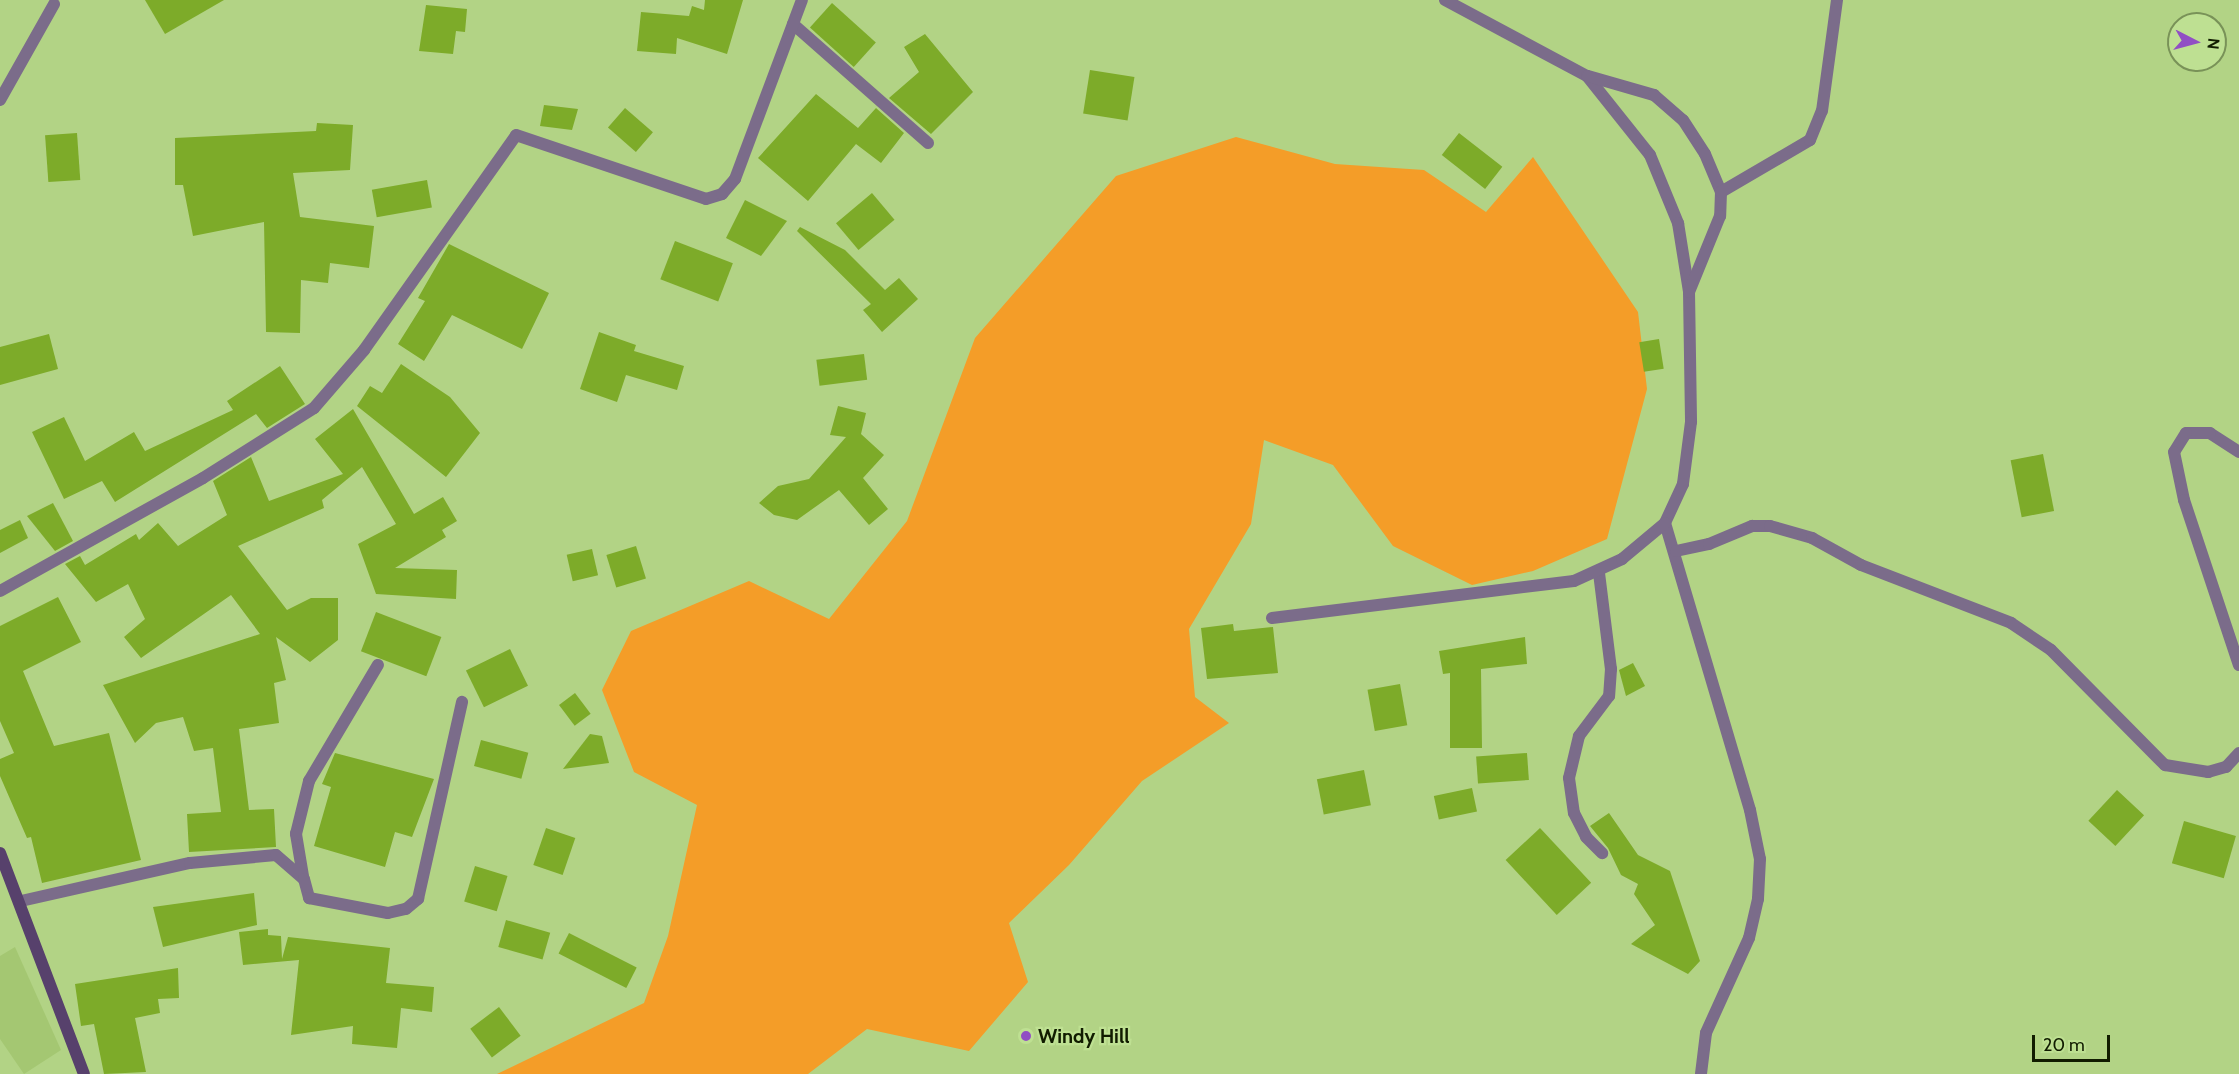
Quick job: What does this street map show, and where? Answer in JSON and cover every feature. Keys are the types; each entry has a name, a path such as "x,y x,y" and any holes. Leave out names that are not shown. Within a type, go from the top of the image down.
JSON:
{"main road":[{"path":"0,853 21,901 84,1074"}],"street":[{"path":"0,591 213,473 314,408 364,350 516,135 706,199 722,194 735,179 802,0"},
{"path":"1445,0 1587,76 1654,95 1683,120 1705,154 1721,192 1720,216 1689,292"},
{"path":"1721,192 1810,140 1822,111 1837,0"},
{"path":"0,100 54,4"},
{"path":"793,24 928,143"},
{"path":"1272,618 1552,584 1599,573 1665,523 1683,484 1691,422 1689,292 1678,223 1650,155 1587,76"},
{"path":"2239,452 2210,433 2186,433 2174,452 2184,500 2239,665"},
{"path":"1665,523 1676,551 1760,859 1758,899 1749,938 1706,1033 1701,1074"},
{"path":"1676,551 1709,544 1752,526 1787,530 1861,565 2011,623 2051,650 2165,765 2208,772 2226,767 2239,753"},
{"path":"1599,573 1611,669 1609,696 1576,742 1569,778 1574,813 1586,837 1602,853"},
{"path":"378,665 309,781 296,834 309,898 388,913 406,909 418,899 462,702"},
{"path":"21,901 190,863 276,855 304,879"}],"shaded area":[{"path":"1236,137 1335,164 1424,170 1486,212 1533,157 1638,312 1647,389 1607,539 1533,571 1472,585 1393,546 1333,465 1264,440 1251,524 1189,629 1195,697 1229,723 1142,781 1069,865 1009,923 1028,982 969,1051 867,1029 808,1074 497,1074 644,1003 668,936 697,805 634,772 602,690 631,631 749,581 829,619 907,521 975,338 1116,176"},
{"path":"15,947 61,1050 24,1074 0,1039 0,956"}],"building":[{"path":"145,0 224,0 165,34"},
{"path":"705,0 743,0 727,54 677,38 676,54 637,51 641,12 689,16 692,6 704,10"},
{"path":"832,3 876,42 854,67 810,28"},
{"path":"426,5 467,9 465,32 456,31 453,54 419,51"},
{"path":"925,34 973,92 931,134 889,98 919,72 904,47"},
{"path":"1090,70 1134,77 1128,120 1083,113"},
{"path":"816,94 858,128 876,108 904,133 881,163 856,144 808,201 758,158"},
{"path":"544,105 578,109 572,130 540,126"},
{"path":"625,108 653,132 636,152 608,128"},
{"path":"317,123 353,125 350,170 293,173 300,217 374,226 369,268 330,263 328,283 301,280 300,333 266,332 264,222 193,236 183,185 175,185 175,138 316,131"},
{"path":"77,133 80,180 48,182 45,135"},
{"path":"1459,133 1502,167 1485,189 1442,155"},
{"path":"427,180 432,208 377,217 372,190"},
{"path":"872,193 894,220 858,250 836,223"},
{"path":"745,200 787,221 761,256 726,238"},
{"path":"800,227 845,250 885,290 899,278 918,299 882,332 863,310 871,304 797,231"},
{"path":"675,241 733,263 718,301 660,279"},
{"path":"449,244 549,293 522,349 452,315 424,361 398,344 425,301 418,298"},
{"path":"599,332 636,345 634,351 684,366 677,390 626,375 617,402 580,389"},
{"path":"49,334 58,369 0,385 0,347"},
{"path":"1659,339 1664,369 1644,372 1639,342"},
{"path":"864,354 867,380 820,386 816,360"},
{"path":"401,364 450,397 480,433 446,477 357,406 370,386 382,393"},
{"path":"280,366 305,404 267,428 256,414 115,502 102,481 64,499 32,432 64,417 85,461 134,432 145,451 233,410 227,401"},
{"path":"838,406 866,413 861,434 884,455 863,478 888,509 869,525 839,490 797,520 774,515 759,503 778,486 809,479 846,437 830,435"},
{"path":"353,409 414,514 443,497 457,521 442,530 446,537 395,568 457,570 456,599 376,594 358,544 396,524 362,467 322,500 324,508 238,546 287,610 311,598 338,598 338,640 310,662 276,637 286,680 274,683 279,723 239,729 249,810 274,809 276,847 189,852 187,814 221,812 213,748 194,751 183,717 156,723 135,743 103,685 260,634 231,595 141,658 124,637 145,619 128,584 96,602 65,564 80,556 85,565 136,534 139,540 158,523 178,546 227,515 213,481 251,457 269,501 343,474 315,439"},
{"path":"2043,454 2054,511 2022,517 2011,460"},
{"path":"53,503 73,541 55,551 27,516"},
{"path":"20,520 28,538 0,553 0,530"},
{"path":"636,546 646,579 616,588 606,555"},
{"path":"592,549 598,575 573,581 567,555"},
{"path":"58,597 81,642 23,671 54,746 109,733 141,860 42,883 31,837 27,838 0,776 0,759 14,753 0,721 0,626"},
{"path":"376,612 441,637 426,676 361,651"},
{"path":"1233,624 1234,631 1273,627 1278,673 1207,679 1201,628"},
{"path":"1525,637 1527,664 1481,669 1482,748 1450,748 1450,673 1443,674 1439,651"},
{"path":"510,649 528,686 484,707 466,670"},
{"path":"1633,663 1645,686 1626,696 1619,670"},
{"path":"1400,684 1407,725 1375,731 1368,690"},
{"path":"575,693 591,714 575,726 559,705"},
{"path":"590,734 602,736 609,763 563,769"},
{"path":"481,740 528,753 521,779 474,766"},
{"path":"335,753 434,779 412,837 395,832 385,867 314,846 331,787 322,784"},
{"path":"1527,753 1529,780 1478,783 1476,757"},
{"path":"1364,770 1371,805 1324,814 1317,779"},
{"path":"1472,788 1477,811 1439,820 1434,796"},
{"path":"2117,790 2144,815 2115,846 2088,821"},
{"path":"1609,813 1638,855 1670,871 1700,961 1688,974 1631,944 1655,925 1634,894 1638,884 1621,875 1608,848 1590,826"},
{"path":"2184,821 2236,836 2224,878 2172,863"},
{"path":"546,828 575,838 563,875 533,865"},
{"path":"1540,828 1591,883 1557,915 1506,860"},
{"path":"475,866 508,876 497,911 464,901"},
{"path":"254,893 257,925 163,947 153,907"},
{"path":"506,920 550,933 543,960 498,947"},
{"path":"268,929 268,935 281,936 282,959 288,937 390,948 386,983 434,987 432,1012 401,1008 397,1048 352,1044 353,1026 291,1035 299,960 243,965 239,932"},
{"path":"569,933 637,968 626,988 559,953"},
{"path":"178,968 179,998 158,999 160,1013 135,1018 146,1072 104,1074 94,1024 81,1026 75,984"},
{"path":"499,1007 521,1036 492,1057 470,1029"}],"place":[{"name":"Windy Hill","path":"1026,1036"}]}
